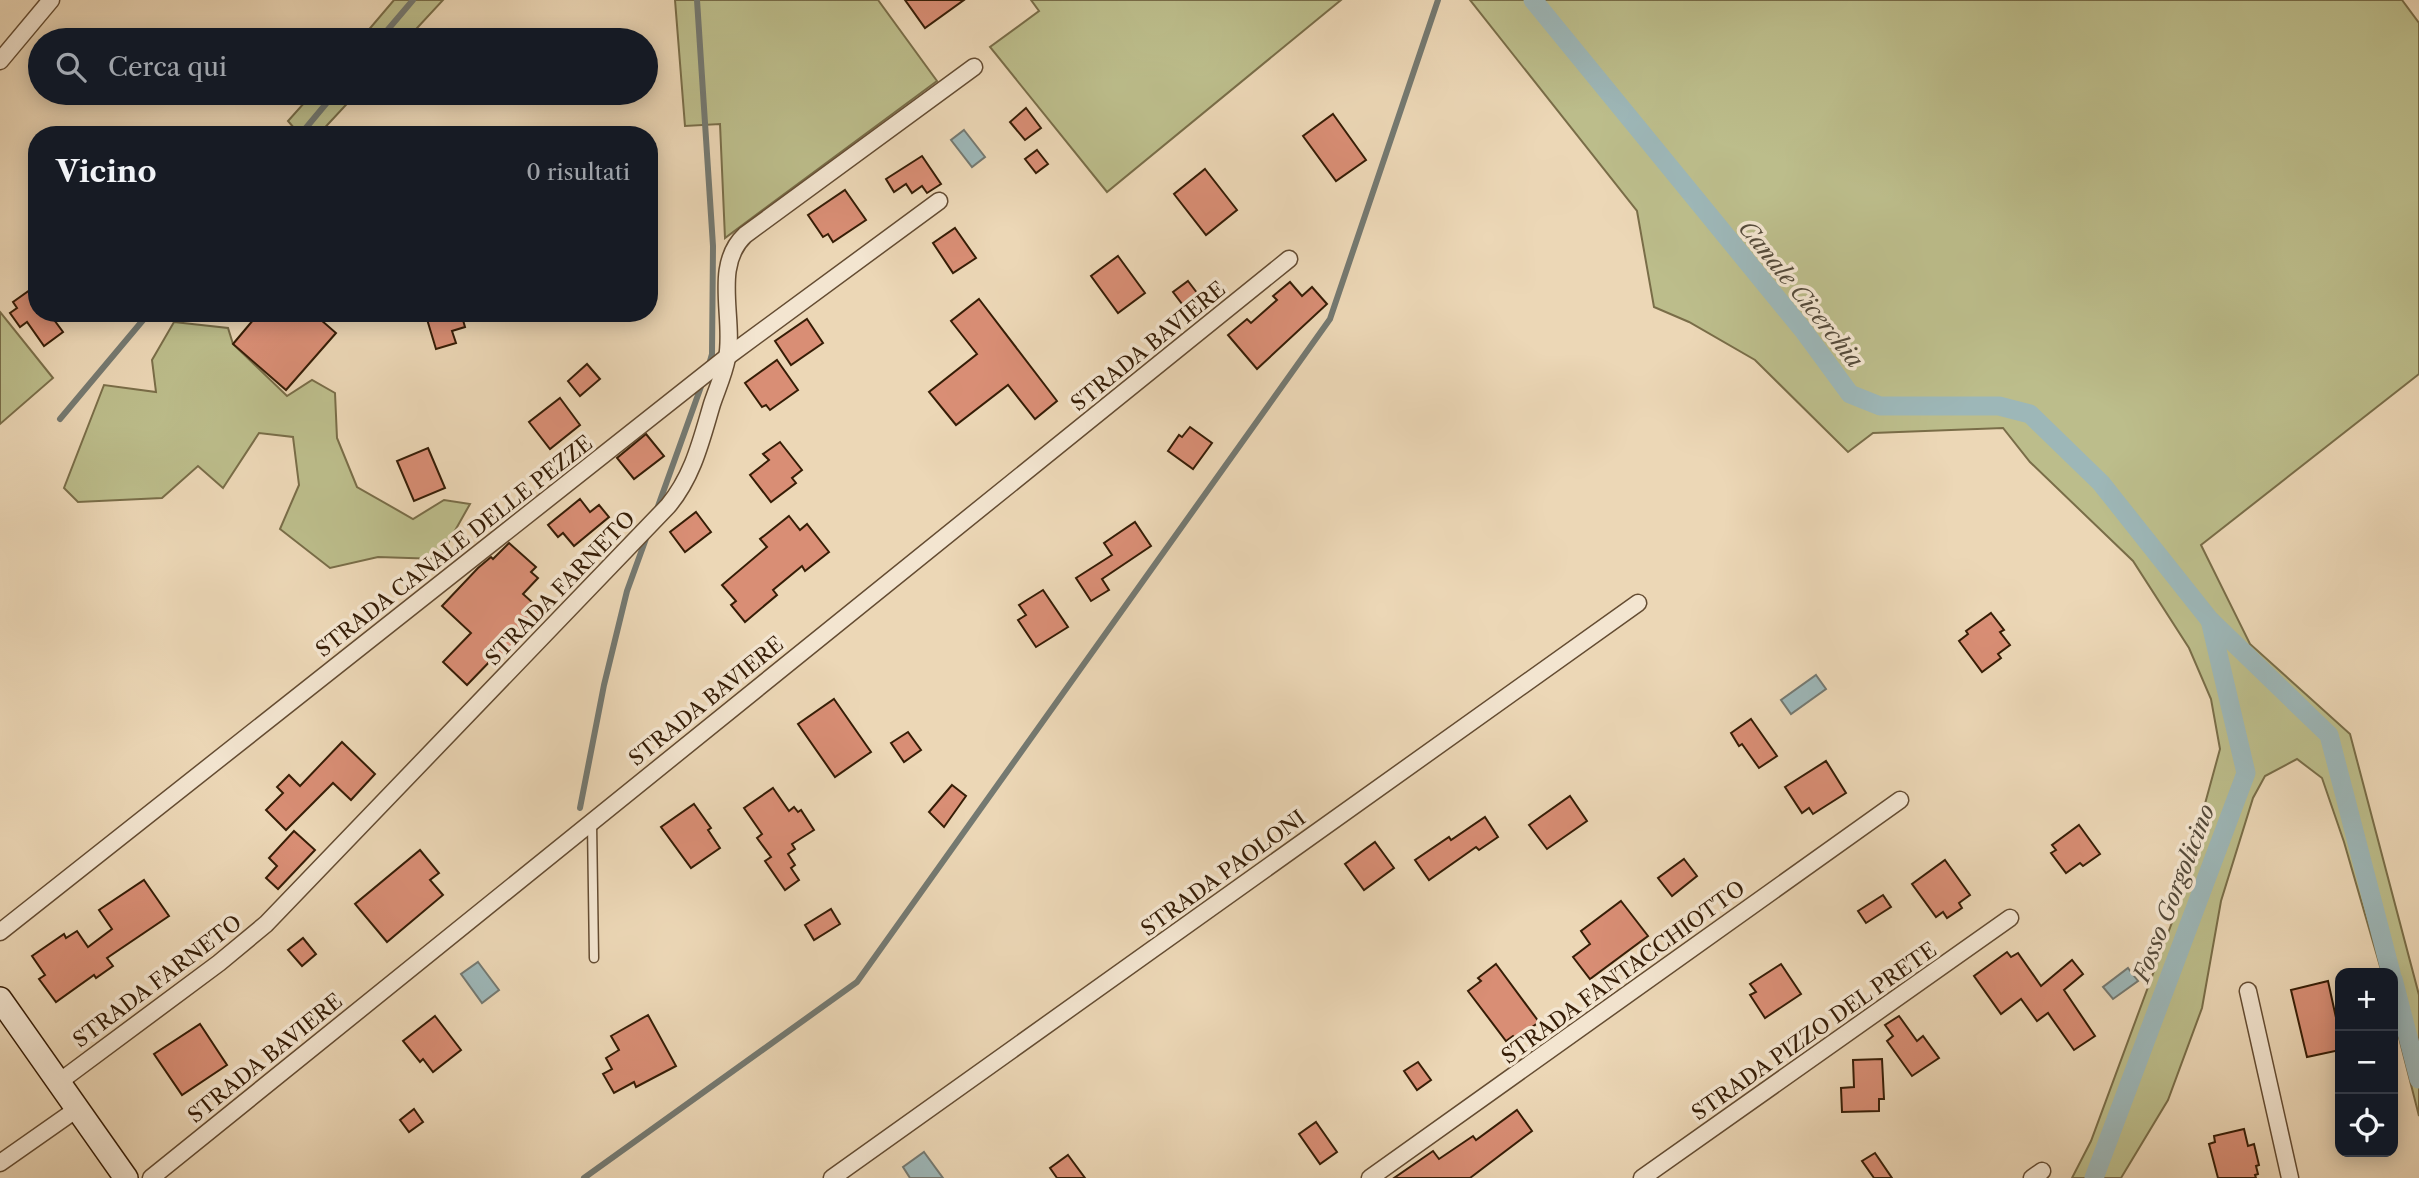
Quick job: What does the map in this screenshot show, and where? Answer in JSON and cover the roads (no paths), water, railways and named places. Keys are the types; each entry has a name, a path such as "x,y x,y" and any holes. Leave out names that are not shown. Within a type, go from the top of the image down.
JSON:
{"street":[{"path":"0,61 51,0"},
{"name":"STRADA FARNETO","path":"59,1082 219,963 266,924 661,513 684,486 691,471 727,357 728,267 733,248 974,67"},
{"name":"STRADA CANALE DELLE PEZZE","path":"0,932 727,357 939,201"},
{"name":"STRADA BAVIERE","path":"151,1178 1289,259"},
{"name":"STRADA PAOLONI","path":"832,1178 1638,603"},
{"name":"STRADA FANTACCHIOTTO","path":"1370,1178 1900,800"},
{"name":"STRADA PIZZO DEL PRETE","path":"1642,1178 2010,918"},
{"path":"2248,991 2290,1178"},
{"path":"0,999 126,1178"},
{"path":"0,1163 77,1109"}],"lane":[{"path":"592,820 594,958"}],"water":[{"path":"964,130 985,157 972,167 951,140"},
{"path":"1816,675 1826,689 1791,714 1781,700"},
{"path":"478,962 499,990 482,1003 461,974"},
{"path":"2128,968 2138,981 2113,999 2103,987"},
{"path":"924,1152 943,1178 910,1178 903,1167"}],"waterway":[{"path":"389,28 413,0"},
{"path":"697,0 713,246 712,354 708,368"},
{"path":"584,1178 857,982 1330,319 1438,0"},
{"name":"Canale Cicerchia","path":"1533,0 1803,330 1850,394 1880,406 1999,406 2030,414 2101,483 2209,619 2329,735 2390,968"},
{"path":"308,126 325,105"},
{"path":"60,419 141,322"},
{"path":"657,509 703,381"},
{"path":"580,808 604,685 627,591 648,533"},
{"name":"Fosso Gorgolicino","path":"2094,1178 2246,773 2210,620"},
{"path":"2398,998 2419,1079"}]}
